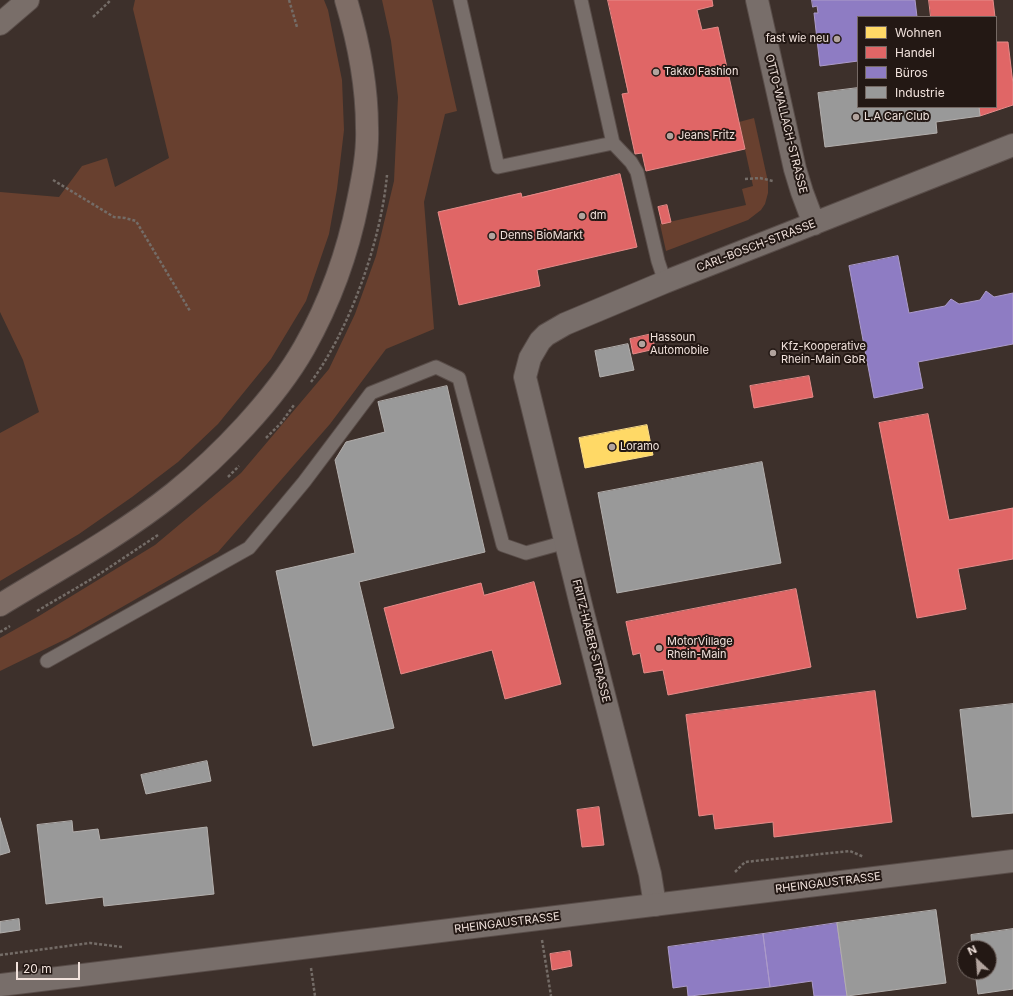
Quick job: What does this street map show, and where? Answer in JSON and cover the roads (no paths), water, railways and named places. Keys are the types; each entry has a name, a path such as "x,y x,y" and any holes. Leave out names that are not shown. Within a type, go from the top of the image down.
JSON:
{"highway":[{"path":"0,605 94,550 136,522 176,491 216,456 250,420 279,385 304,348 329,299 346,253 364,175 368,129 364,84 358,44 346,0"}],"main road":[{"path":"0,24 28,0"}],"street":[{"name":"OTTO-WALLACH-STRASSE","path":"757,0 795,169 814,224"},
{"name":"CARL-BOSCH-STRASSE","path":"525,378 534,350 546,335 553,330 665,282 1013,145"},
{"name":"FRITZ-HABER-STRASSE","path":"525,378 650,874 654,905"},
{"name":"RHEINGAUSTRASSE","path":"0,985 1013,861"}],"lane":[{"path":"460,0 498,167 614,143"},
{"path":"581,0 614,143 637,172 658,261 665,282"},
{"path":"47,661 249,548 304,482 371,393 436,367 459,378 503,544 526,553 566,542"}],"place":[{"name":"fast wie neu","path":"837,39"},
{"name":"Takko Fashion","path":"656,72"},
{"name":"L.A Car Club","path":"856,117"},
{"name":"Jeans Fritz","path":"670,136"},
{"name":"dm","path":"582,216"},
{"name":"Denns BioMarkt","path":"492,236"},
{"name":"Hassoun Automobile","path":"642,344"},
{"name":"Kfz-Kooperative Rhein-Main GbR","path":"773,353"},
{"name":"Loramo","path":"612,447"},
{"name":"MotorVillage Rhein-Main","path":"659,648"}]}
